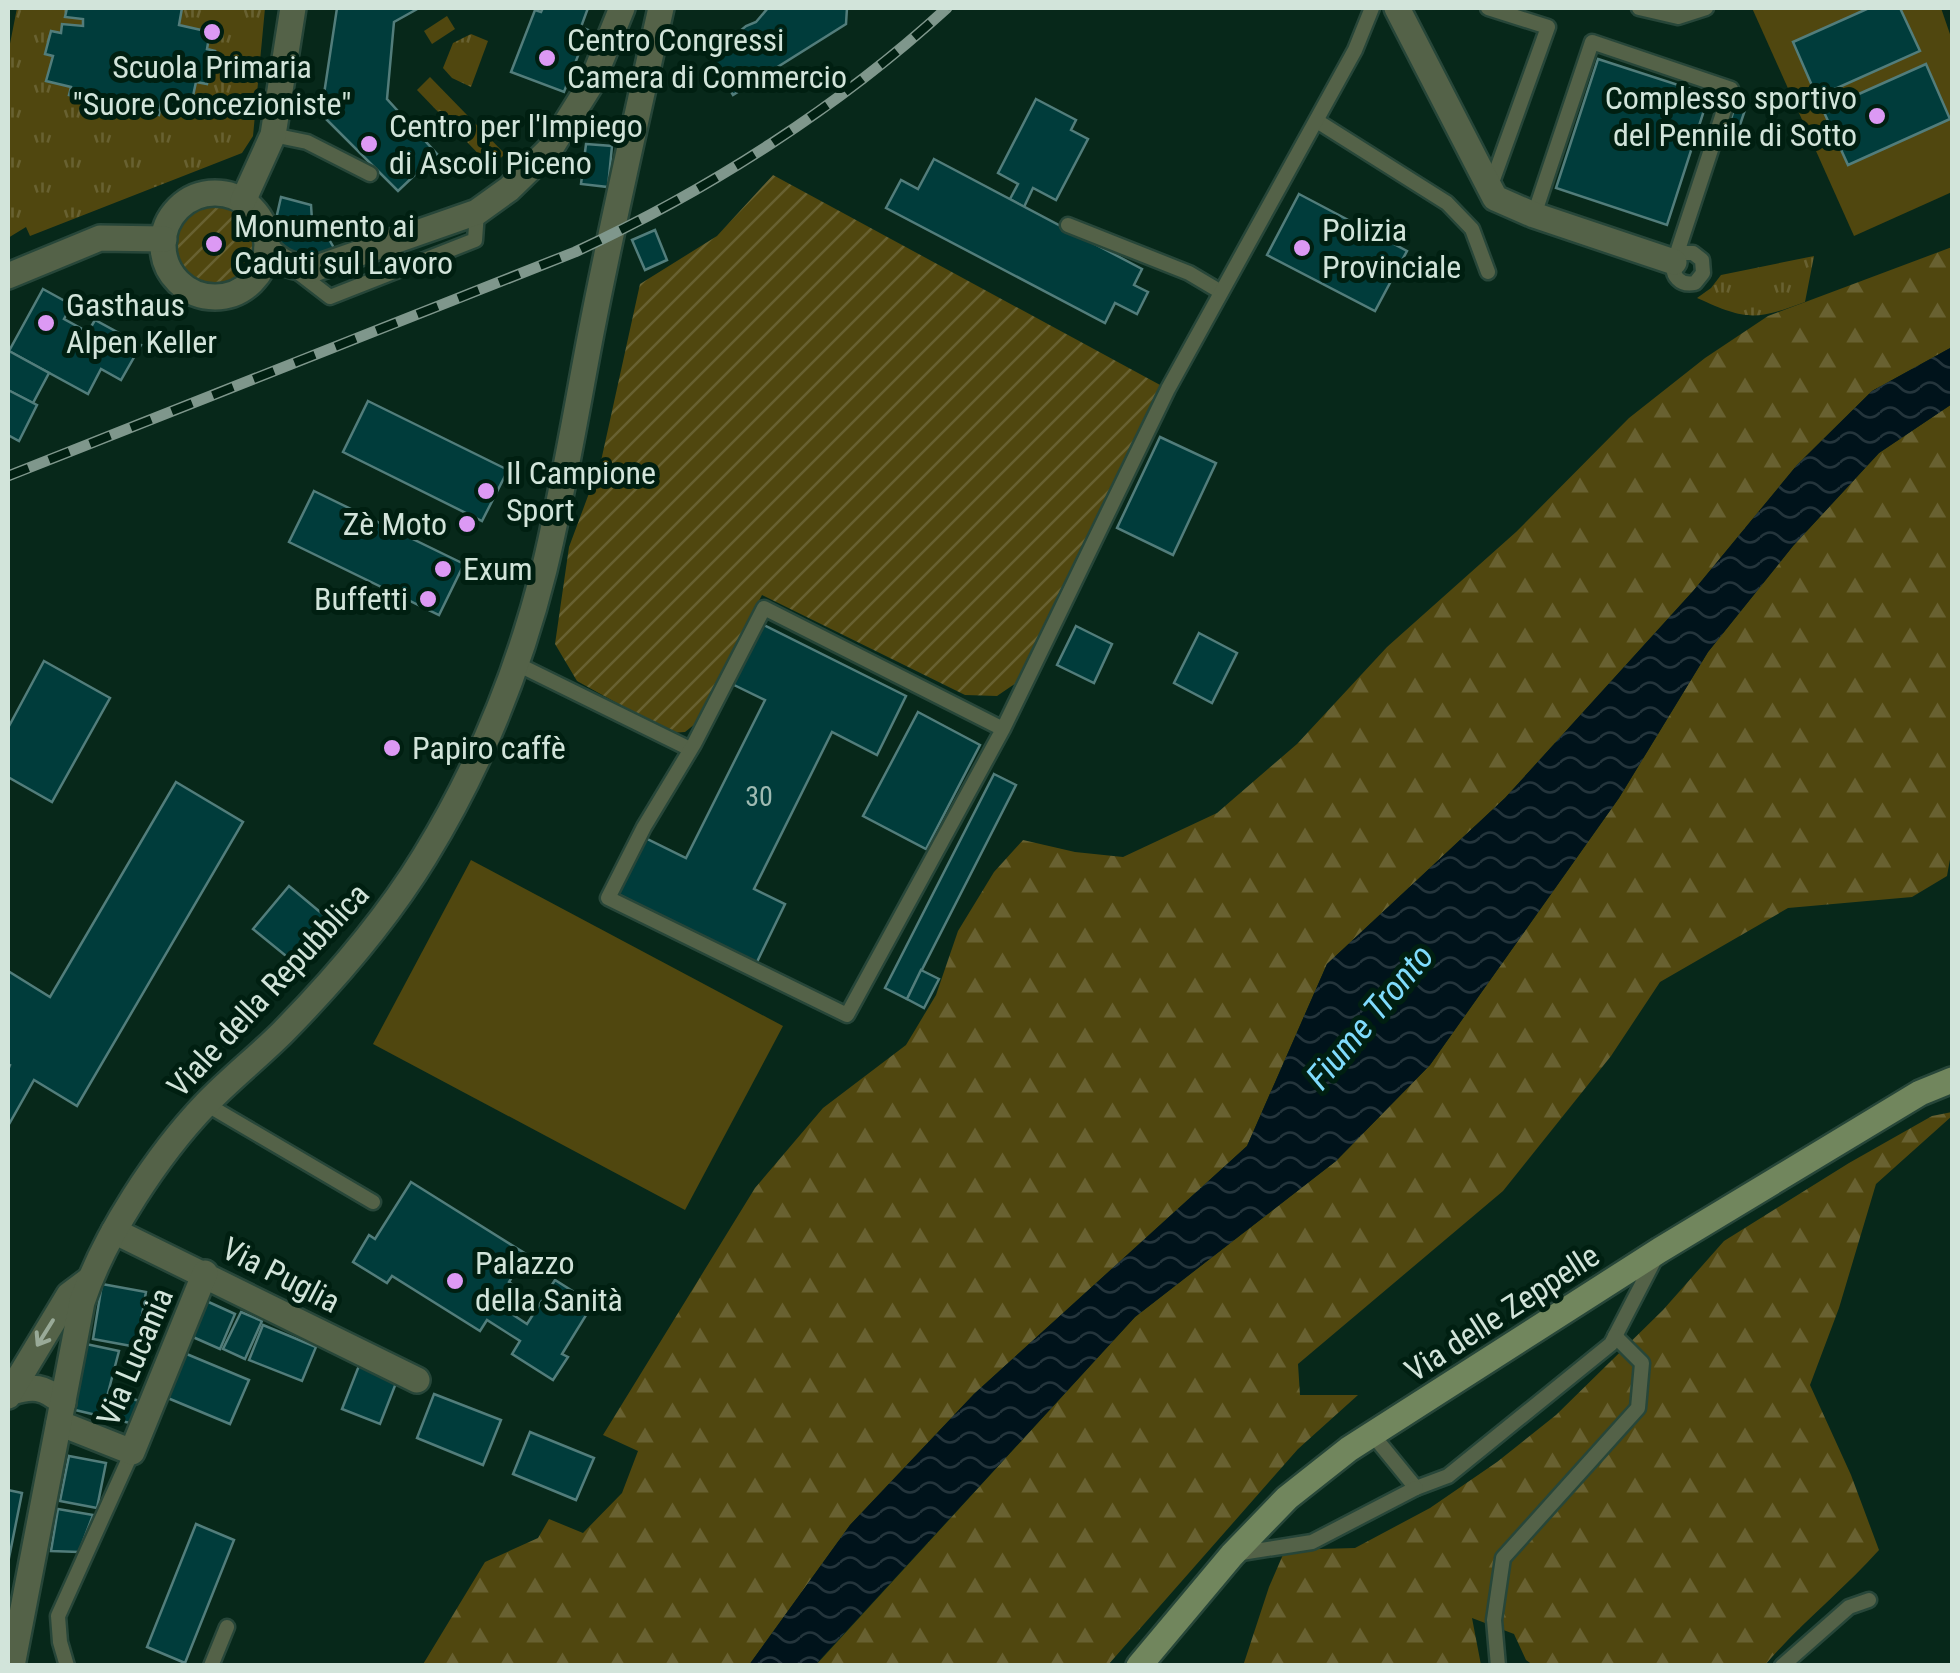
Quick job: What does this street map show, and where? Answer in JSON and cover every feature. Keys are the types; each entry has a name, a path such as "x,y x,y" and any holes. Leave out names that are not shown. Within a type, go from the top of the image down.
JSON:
{"main road":[{"name":"Via delle Zeppelle","path":"1139,1666 1232,1555 1286,1498 1372,1434 1660,1250 1920,1093 1952,1080"}],"street":[{"path":"243,201 273,136 294,8"},
{"path":"267,248 291,267 314,269 477,212 509,189 550,149 592,82 622,8"},
{"name":"Viale della Repubblica","path":"12,1666 82,1302 114,1232 171,1145 369,937 407,884 456,801 516,664 544,570 600,286 661,8"},
{"path":"1397,8 1495,198 1674,262"},
{"path":"200,195 229,195 243,201 265,230 267,248 257,276 233,294 204,296 178,281 169,269 164,240 175,212 200,195"},
{"path":"8,276 100,238 164,240"},
{"name":"Via Puglia","path":"114,1232 205,1273 417,1380"},
{"name":"Via Lucania","path":"8,1394 34,1386 44,1388 61,1413 132,1452 205,1273"},
{"path":"8,1394 69,1295 90,1280"}],"lane":[{"path":"1003,729 764,608 608,898 847,1015 1003,729 1168,389 1317,121 1355,50 1372,8"},
{"path":"1488,8 1548,28 1490,188"},
{"path":"1639,8 1678,17 1706,8"},
{"path":"1534,215 1592,42 1731,89 1674,262"},
{"path":"1317,121 1447,203 1472,229 1488,272"},
{"path":"273,136 307,142 370,174"},
{"path":"1068,225 1189,273 1221,292"},
{"path":"516,664 690,750"},
{"path":"206,1104 373,1202"},
{"path":"1232,1555 1312,1542 1416,1488 1448,1476 1611,1344 1660,1250"},
{"path":"1498,1666 1494,1620 1503,1558 1638,1408 1642,1362 1614,1336"},
{"path":"1372,1434 1416,1488"},
{"path":"68,1666 60,1642 58,1616 132,1452"},
{"path":"1782,1666 1849,1608 1870,1600"},
{"path":"211,1666 226,1628"}],"green space":[{"path":"17,8 265,8 253,136 242,153 30,236 26,227 8,238 8,54"},
{"name":"Complesso sportivo del Pennile di Sotto","path":"1752,8 1941,8 1952,40 1952,192 1854,236"},
{"path":"447,16 455,29 432,44 424,31"},
{"path":"471,34 488,41 471,87 452,78 443,68 453,43"},
{"path":"430,77 505,154 491,167 417,90"},
{"path":"773,175 1162,386 1016,683 997,696 965,695 762,595 695,724 685,732 671,733 577,681 555,644 569,547 601,461 640,284 717,236"},
{"path":"215,206 230,209 242,218 251,230 251,260 242,272 230,281 215,284 200,281 188,272 179,260 176,245 179,230 188,218 200,209"},
{"path":"1952,247 1952,347 1872,391 1797,465 1694,590 1505,798 1327,964 1247,1146 974,1394 850,1525 749,1665 422,1666 485,1562 538,1538 549,1519 583,1533 622,1493 638,1451 603,1435 755,1188 823,1108 906,1045 936,995 958,931 994,872 1023,840 1075,852 1123,857 1217,813 1297,744 1387,647 1516,532 1629,418 1705,358 1768,316"},
{"path":"1814,256 1805,302 1750,315 1727,311 1697,298 1721,275"},
{"path":"1952,404 1952,848 1947,876 1912,897 1788,908 1660,982 1611,1056 1503,1191 1298,1364 1300,1395 1358,1395 1298,1449 1108,1665 815,1666 1135,1317 1336,1161 1430,1065 1619,798 1708,652 1793,546 1879,453"},
{"path":"471,860 783,1026 685,1210 373,1044"},
{"path":"1952,1112 1876,1184 1839,1308 1810,1385 1851,1475 1879,1550 1765,1665 1533,1665 1526,1660 1514,1634 1472,1618 1481,1665 1243,1666 1285,1550 1355,1548 1430,1508 1556,1415 1663,1310 1724,1241 1932,1116"}],"water":[{"name":"Fiume Tronto","path":"1952,347 1952,404 1879,453 1793,546 1708,652 1619,798 1430,1065 1336,1161 1135,1317 815,1665 749,1665 850,1525 974,1394 1247,1146 1327,964 1505,798 1694,590 1797,465 1872,391"}],"building":[{"path":"67,8 182,8 179,25 210,32 207,49 215,51 207,84 196,82 190,110 161,103 159,115 69,95 71,87 46,81 53,56 45,54 51,31 61,33 62,24 83,26 83,19 65,17"},
{"path":"337,8 419,8 394,22 387,99 437,154 398,191 321,114"},
{"name":"Centro Congressi Camera di Commercio","path":"543,8 588,8 581,27 588,30 564,92 511,72 535,10 541,12"},
{"path":"768,8 847,8 846,24 733,95 710,56 756,22"},
{"path":"1869,8 1900,8 1920,51 1817,97 1793,42"},
{"path":"1598,59 1709,95 1667,225 1556,188"},
{"path":"1926,64 1950,119 1848,165 1823,110"},
{"path":"1036,99 1076,120 1071,130 1088,139 1056,200 1033,188 1024,207 1010,199 1018,184 998,173"},
{"path":"1737,100 1747,104 1740,125 1730,122"},
{"path":"586,144 612,146 608,187 581,184"},
{"path":"934,159 1142,269 1134,285 1148,292 1137,314 1115,303 1105,323 886,208 901,180 918,189"},
{"path":"1299,194 1407,251 1375,311 1267,255"},
{"path":"281,197 311,205 312,220 319,222 334,248 304,266 270,246"},
{"path":"655,230 667,260 645,270 632,240"},
{"path":"43,289 72,305 64,319 88,332 95,320 141,345 121,380 101,369 88,394 9,351"},
{"path":"9,351 49,373 33,403 8,390"},
{"path":"8,390 37,405 19,441 8,435"},
{"path":"368,401 508,470 482,521 343,452"},
{"path":"1160,437 1216,463 1173,555 1117,528"},
{"path":"314,491 464,564 439,615 289,542"},
{"path":"762,624 906,696 877,755 832,732 754,889 785,904 756,964 616,893 643,837 686,858 765,700 732,684"},
{"path":"1076,626 1112,644 1094,683 1057,665"},
{"path":"1199,633 1237,653 1212,703 1174,683"},
{"path":"44,661 110,698 52,802 8,777 8,728"},
{"path":"918,712 980,745 926,849 863,816"},
{"path":"994,774 1016,785 907,999 885,988"},
{"path":"176,782 243,822 77,1106 34,1080 8,1126 8,971 50,997"},
{"path":"289,886 326,917 291,960 253,929"},
{"path":"921,970 939,979 924,1008 907,999"},
{"name":"Palazzo della Sanità","path":"411,1182 526,1254 509,1282 517,1288 504,1309 527,1324 555,1280 593,1304 562,1354 568,1357 553,1380 512,1354 520,1341 487,1320 480,1331 392,1276 387,1283 353,1262 369,1235 375,1239"},
{"path":"102,1284 146,1292 142,1315 159,1318 153,1350 93,1339"},
{"path":"202,1299 235,1314 220,1349 186,1334"},
{"path":"241,1312 262,1321 245,1359 223,1349"},
{"path":"263,1325 316,1347 302,1381 249,1360"},
{"path":"86,1344 119,1351 108,1393 140,1401 134,1424 71,1409"},
{"path":"177,1350 249,1380 230,1424 158,1394"},
{"path":"360,1363 398,1378 380,1424 342,1409"},
{"path":"434,1394 501,1420 483,1465 417,1438"},
{"path":"530,1432 594,1458 576,1500 513,1474"},
{"path":"69,1456 106,1463 97,1508 60,1501"},
{"path":"8,1490 22,1493 9,1558 8,1558"},
{"path":"58,1509 93,1515 79,1552 51,1551"},
{"path":"196,1524 234,1540 185,1663 147,1647"}],"railway":[{"path":"8,476 575,252 625,228 771,144 862,79 947,8"}],"place":[{"name":"Scuola Primaria \"Suore Concezioniste\"","path":"212,32"},
{"name":"Centro Congressi Camera di Commercio","path":"547,58"},
{"name":"Complesso sportivo del Pennile di Sotto","path":"1877,116"},
{"name":"Centro per l'Impiego di Ascoli Piceno","path":"369,144"},
{"name":"Monumento ai Caduti sul Lavoro","path":"214,244"},
{"name":"Polizia Provinciale","path":"1302,248"},
{"name":"Gasthaus Alpen Keller","path":"46,323"},
{"name":"Il Campione Sport","path":"486,491"},
{"name":"Zè Moto","path":"467,524"},
{"name":"Exum","path":"443,569"},
{"name":"Buffetti","path":"428,599"},
{"name":"Papiro caffè","path":"392,748"},
{"name":"Palazzo della Sanità","path":"455,1281"}]}
